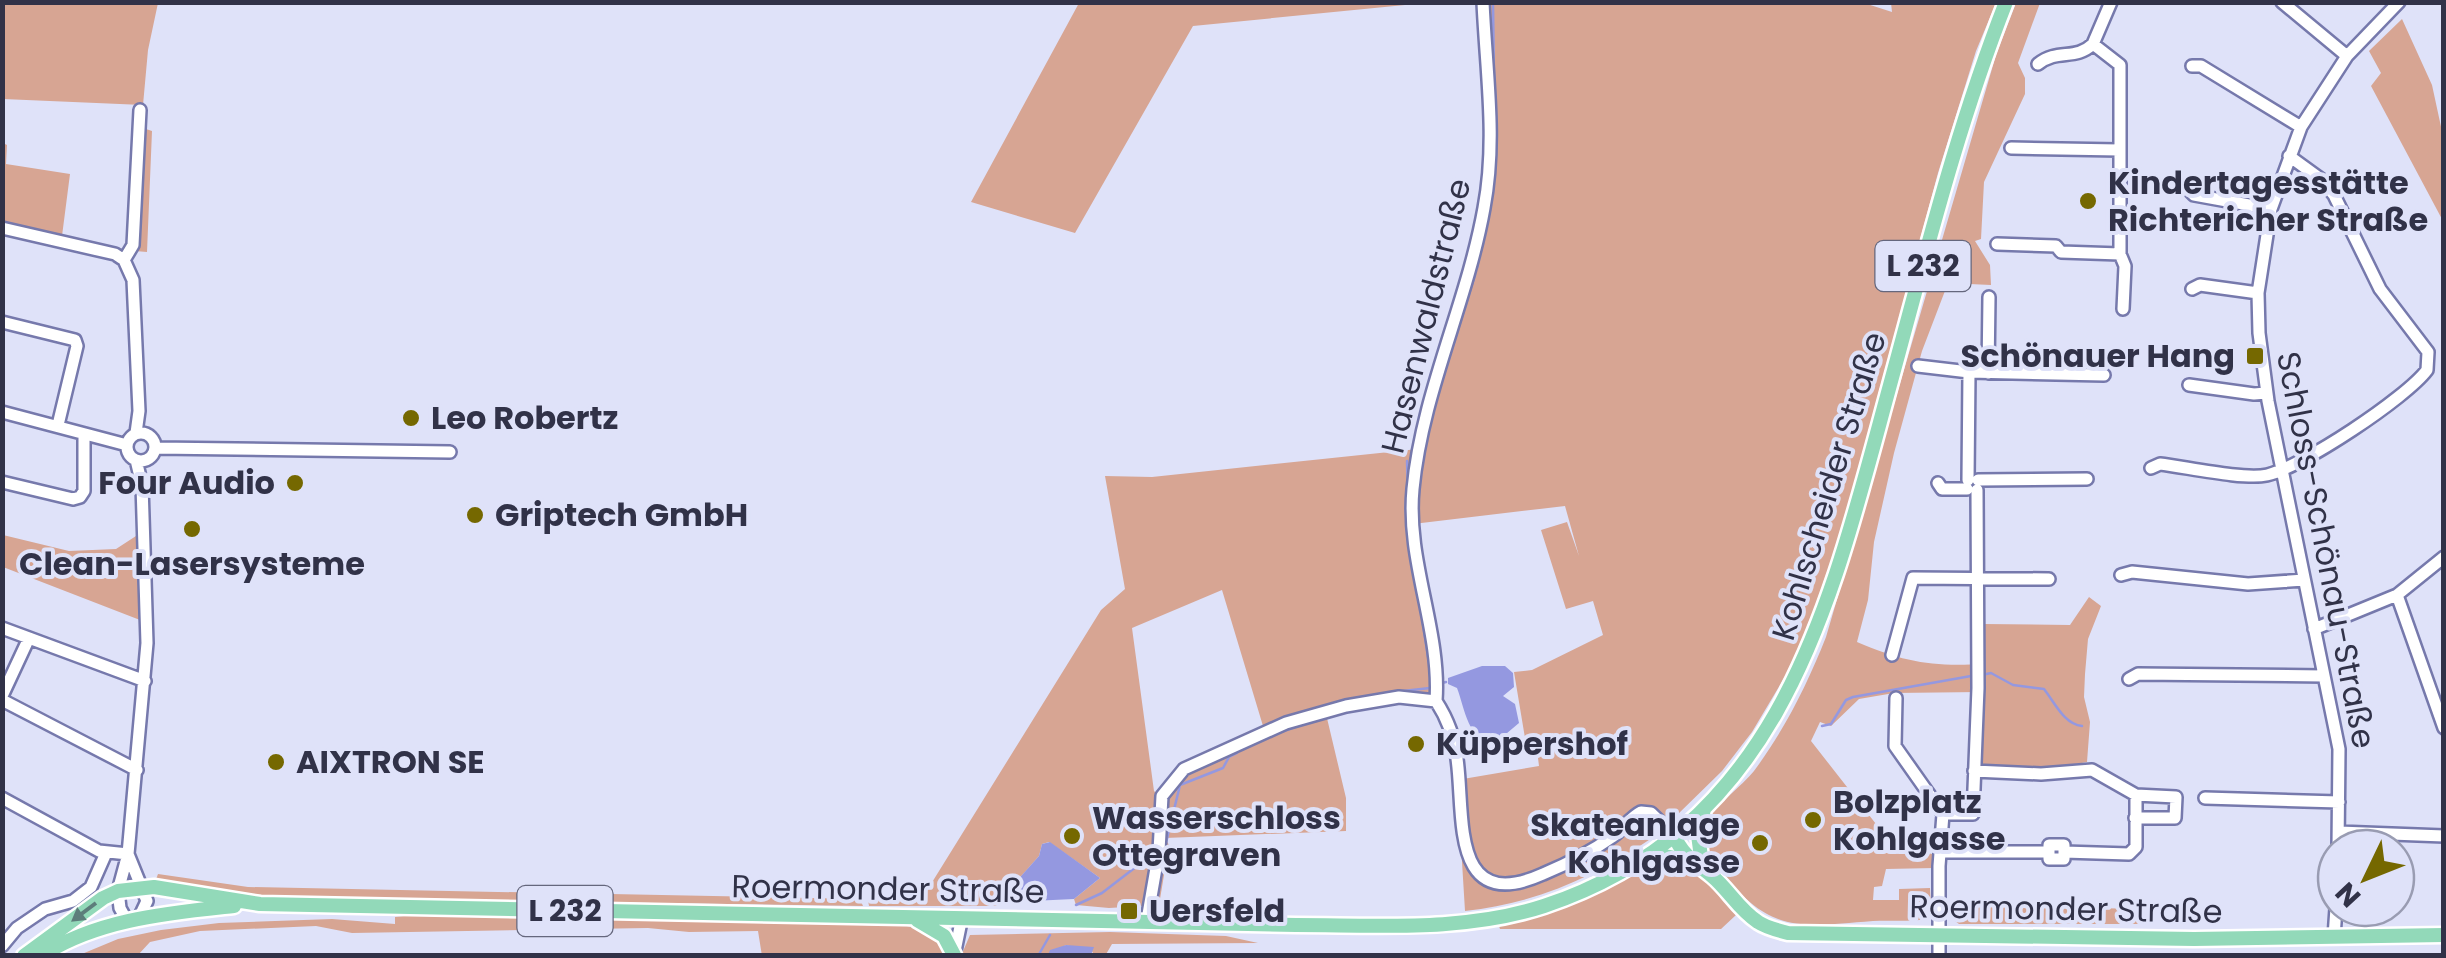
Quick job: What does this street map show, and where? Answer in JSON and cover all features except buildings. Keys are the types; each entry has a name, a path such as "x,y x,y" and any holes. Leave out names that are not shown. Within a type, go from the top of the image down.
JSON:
{"main road":[{"name":"Kohlscheider Straße","path":"1674,835 1705,806 1762,737 1786,699 1815,635 1846,545 1947,179 2006,2"},
{"path":"1636,862 1665,856 1697,860 1705,806"},
{"name":"Roermonder Straße","path":"24,956 103,898 143,887 260,904 1296,925 1450,924 1543,906 1598,883 1674,835 1678,845 1748,914 1772,929 1801,934 2063,938 2444,935"},
{"name":"Roermonder Straße","path":"41,956 133,919 260,904"},
{"path":"907,916 936,930 954,955"}],"street":[{"name":"Hasenwaldstraße","path":"1483,2 1490,110 1489,178 1476,246 1420,440 1412,534 1436,666 1436,701 1457,754 1466,854 1476,870 1496,882 1526,880 1566,864 1615,835 1641,812 1651,813 1674,835"},
{"path":"2038,64 2051,54 2076,55 2093,44 2111,2"},
{"path":"2282,2 2347,56"},
{"name":"Schloss-Schönau-Straße","path":"2339,828 2339,749 2266,393 2258,293 2271,209 2301,127 2347,56 2399,2"},
{"path":"2093,44 2120,65 2123,309"},
{"path":"2192,66 2201,66 2301,127"},
{"path":"124,260 133,244 140,110"},
{"path":"2012,148 2119,150"},
{"path":"2151,468 2160,464 2263,476 2282,470 2389,404 2428,370 2430,359 2380,288 2334,195 2322,180 2289,156"},
{"path":"2188,189 2194,195 2271,209"},
{"path":"2,228 114,254 124,260 133,280 142,434 154,452"},
{"path":"2004,248 2056,246 2061,252 2120,254"},
{"path":"2192,289 2200,285 2258,293"},
{"path":"1988,373 1989,297"},
{"path":"2,322 75,340 77,346 58,425"},
{"path":"1918,366 1988,373 2104,375"},
{"path":"1943,814 1973,814 1979,580 1969,372"},
{"path":"2189,385 2266,393"},
{"path":"2,412 127,445"},
{"path":"2,482 80,498 84,492 84,434"},
{"path":"127,445 142,434"},
{"path":"127,445 136,460 142,486 146,681 128,854 118,891 120,908 133,919 147,901 128,854"},
{"path":"142,486 154,452"},
{"path":"136,460 154,452 450,452"},
{"path":"1938,483 1942,490 2086,479"},
{"path":"2314,628 2396,595 2444,557"},
{"path":"2120,575 2132,572 2248,584 2304,580"},
{"path":"1892,656 1913,578 2048,579"},
{"path":"2396,595 2444,728"},
{"path":"2,628 146,681"},
{"path":"29,638 2,698 138,770"},
{"path":"2129,679 2138,674 2324,676"},
{"path":"1147,920 1159,851 1162,796 1184,769 1286,723 1346,706 1399,697 1436,701"},
{"path":"1896,698 1894,746 1943,814 1939,956"},
{"path":"1974,771 2042,774 2092,770 2136,796 2176,797 2175,818 2135,818"},
{"path":"1940,852 2049,852 2049,859 2064,859 2064,852 2129,854 2136,847 2136,796"},
{"path":"2,798 106,853 128,854"},
{"path":"2204,798 2339,802"},
{"path":"2416,835 2444,836"},
{"path":"2,946 17,928 45,910 73,902 91,887 106,853"},
{"path":"954,955 962,917"},
{"path":"2334,937 2335,928"}],"shaded area":[{"path":"1861,2 1892,12 1891,3 1996,3 1976,51 1938,173 1840,536 1799,653 1752,732 1722,771 1675,817 1645,816 1658,827 1655,836 1564,886 1517,902 1465,911 1457,780 1539,766 1525,738 1514,672 1532,670 1603,635 1593,601 1566,609 1541,530 1567,522 1579,556 1565,506 1413,524 1438,693 1375,695 1263,726 1222,590 1132,628 1154,791 1158,795 1153,818 1164,818 1174,786 1208,759 1326,714 1346,798 1346,831 1165,838 1169,845 1159,905 1076,905 1074,899 1100,878 1049,842 1042,844 1039,856 1007,892 1012,902 999,906 869,906 868,900 926,892 1101,610 1125,589 1105,476 1152,477 1418,449 1476,247 1487,178 1483,3"},
{"path":"3,3 158,3 148,50 143,105 3,99"},
{"path":"1079,3 1405,5 1193,26 1075,233 971,202"},
{"path":"2016,3 2040,3 2018,63 2025,78 2025,94 1984,182 1981,239 1975,241 1990,265 1991,285 1948,283 1922,351 1874,542 1868,600 1857,642 1918,662 1983,664 1983,624 2070,625 2089,597 2101,606 2088,639 2084,697 2090,722 2087,762 2049,769 1980,768 1980,692 1894,693 1859,699 1831,726 1820,722 1811,741 1894,847 1908,835 1918,850 1935,855 1934,868 1886,869 1882,886 1874,887 1873,900 1899,900 1899,889 1930,888 1931,908 1926,919 1919,920 1824,925 1787,922 1770,916 1737,890 1709,852 1706,828 1716,809 1754,771 1776,739 1826,637 1996,55"},
{"path":"2402,19 2432,85 2443,136 2443,221 2371,86 2381,73 2369,51"},
{"path":"143,128 152,131 147,252 135,251"},
{"path":"3,143 7,145 6,164 70,174 62,236 3,221"},
{"path":"3,535 69,551 116,549 136,536 140,620 3,567"},
{"path":"1653,864 1693,872 1736,915 1721,929 1500,929 1499,926 1527,920"},
{"path":"158,874 248,887 860,899 863,906 288,898 228,894 155,882"},
{"path":"1949,904 2136,909 2142,915 2142,924 1959,924 1951,918"},
{"path":"395,917 907,926 931,932 944,948 944,956 762,956 758,931 648,928 352,933 316,926 200,931 150,942 138,955 77,956 118,939 161,930 219,923 332,919 395,924"},
{"path":"1110,932 1226,936 1258,943 1112,944 1105,956 1066,945 1048,955 961,956 970,935"}],"water":[{"path":"1482,666 1505,666 1513,673 1514,687 1503,696 1515,704 1519,723 1494,744 1478,737 1457,688 1448,684 1448,678"},
{"path":"1050,842 1100,878 1074,899 1012,902 1006,893 1039,856 1042,844"},
{"path":"1066,945 1094,947 1091,955 1048,955 1050,950"}],"waterway":[{"path":"1493,2 1495,156"},
{"path":"1477,268 1492,189"},
{"path":"1437,397 1475,275"},
{"path":"1422,460 1427,439"},
{"path":"1407,461 1408,490"},
{"path":"1418,510 1420,473"},
{"path":"1418,523 1420,545"},
{"path":"1408,528 1429,663"},
{"path":"1982,675 1991,673 2013,685 2044,689 2065,717 2082,726"},
{"path":"1822,726 1831,724 1846,700 1853,697 1971,676"},
{"path":"1442,683 1446,682"},
{"path":"1403,691 1430,688"},
{"path":"1353,699 1395,692"},
{"path":"1236,740 1283,718"},
{"path":"1275,734 1310,722"},
{"path":"1242,750 1268,737"},
{"path":"1165,847 1180,785 1223,768 1229,757 1237,753"},
{"path":"1076,905 1102,893 1154,853"},
{"path":"1038,956 1050,935"}],"place":[{"name":"Kindertagesstätte Richtericher Straße","path":"2088,201"},
{"name":"Schönauer Hang","path":"2255,356"},
{"name":"Leo Robertz","path":"411,418"},
{"name":"Four Audio","path":"295,483"},
{"name":"Griptech GmbH","path":"475,515"},
{"name":"Clean-Lasersysteme","path":"192,529"},
{"name":"Küppershof","path":"1416,744"},
{"name":"AIXTRON SE","path":"276,762"},
{"name":"Bolzplatz Kohlgasse","path":"1813,820"},
{"name":"Wasserschloss Ottegraven","path":"1072,836"},
{"name":"Skateanlage Kohlgasse","path":"1760,843"},
{"name":"Uersfeld","path":"1129,911"}]}
